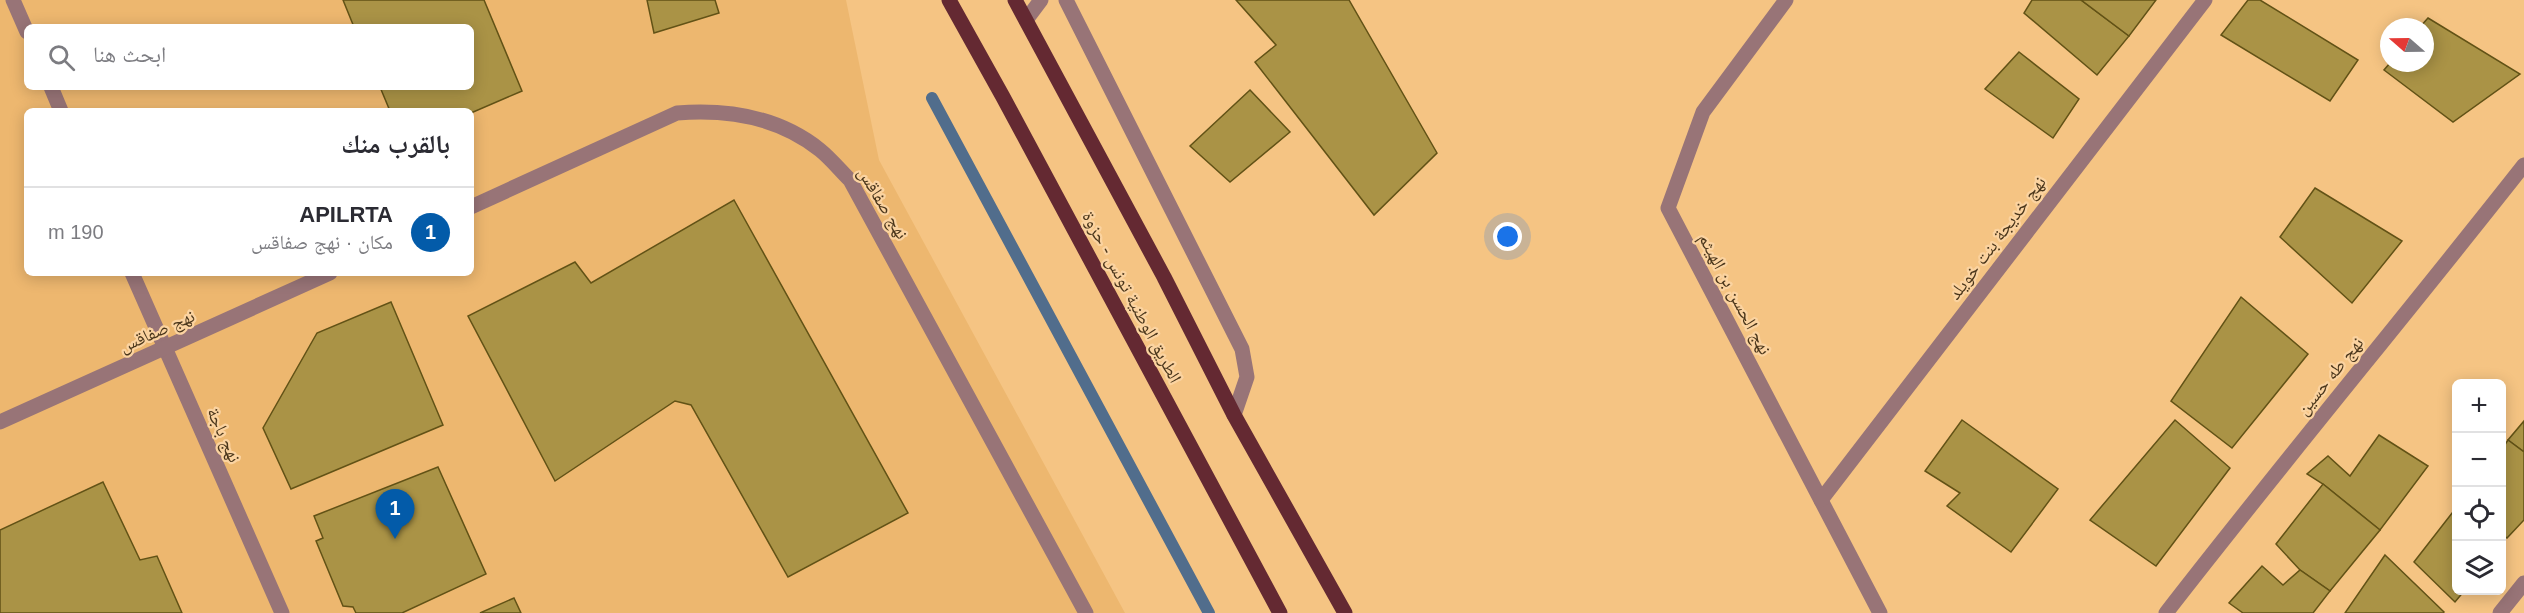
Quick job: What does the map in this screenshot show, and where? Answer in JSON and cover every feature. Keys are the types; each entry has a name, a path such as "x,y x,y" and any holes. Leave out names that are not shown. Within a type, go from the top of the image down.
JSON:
{"main road":[{"name":"الطريق الوطنية تونس - حزوة","path":"949,0 1280,613"},
{"name":"الطريق الوطنية تونس - حزوة","path":"1015,0 1164,277 1234,415 1345,613"}],"street":[{"path":"13,0 24,25"},
{"path":"1026,20 1041,0"},
{"path":"1066,0 1242,349 1246,377 1234,415"},
{"name":"نهج الحسن بن الهيثم","path":"1786,0 1703,112 1668,208 1880,613"},
{"name":"نهج خديجة بنت خويلد","path":"1821,500 2205,0"},
{"path":"52,90 60,108"},
{"name":"نهج صفاقس","path":"474,206 677,113 712,110 744,115 781,126 819,149 850,180 1086,613"},
{"name":"نهج طه حسين","path":"2166,613 2255,498 2425,291 2524,165"},
{"name":"نهج باجة","path":"133,276 282,613"},
{"name":"نهج صفاقس","path":"0,422 165,350 324,276"},
{"path":"2499,613 2524,583"}],"shaded area":[{"path":"0,0 846,0 879,160 1125,613 0,613"}],"building":[{"path":"343,0 484,0 522,91 474,112 474,108 389,108 381,90 474,90 474,24 353,24"},
{"path":"647,0 715,0 719,13 654,33"},
{"path":"1236,0 1349,0 1437,153 1374,215 1255,62 1276,45"},
{"path":"2032,0 2081,0 2129,36 2097,75 2024,13"},
{"path":"2081,0 2156,0 2129,36"},
{"path":"2248,0 2260,0 2358,60 2330,101 2221,35"},
{"path":"2434,22 2520,74 2453,122 2387,72 2434,72"},
{"path":"2019,52 2079,99 2053,138 1985,89"},
{"path":"1250,90 1290,132 1230,182 1190,146"},
{"path":"2315,188 2402,241 2352,303 2280,237"},
{"path":"734,200 908,513 788,577 691,405 675,401 555,481 468,316 575,262 591,283"},
{"path":"2241,297 2308,354 2232,448 2171,401"},
{"path":"391,302 443,425 291,489 263,428 317,333"},
{"path":"1962,420 2058,489 2011,552 1947,506 1960,493 1925,471"},
{"path":"2175,420 2230,468 2156,566 2090,520"},
{"path":"2524,421 2524,452 2508,440"},
{"path":"2379,435 2428,466 2380,530 2323,484 2307,474 2328,456 2350,476"},
{"path":"2508,440 2524,452 2524,520 2507,538 2506,537 2506,443"},
{"path":"438,467 486,574 402,613 356,613 353,607 343,606 316,541 323,538 314,516"},
{"path":"103,482 140,560 157,556 182,613 0,613 0,530"},
{"path":"2323,484 2380,530 2330,591 2300,570 2276,544"},
{"path":"2452,513 2452,595 2461,595 2455,602 2414,562"},
{"path":"2385,555 2444,612 2345,613"},
{"path":"2262,566 2283,585 2300,570 2330,591 2313,613 2243,613 2229,603"},
{"path":"514,598 521,613 480,613"}],"waterway":[{"path":"932,98 1209,613"}],"place":[{"name":"APILRTA","path":"395,539"}]}
